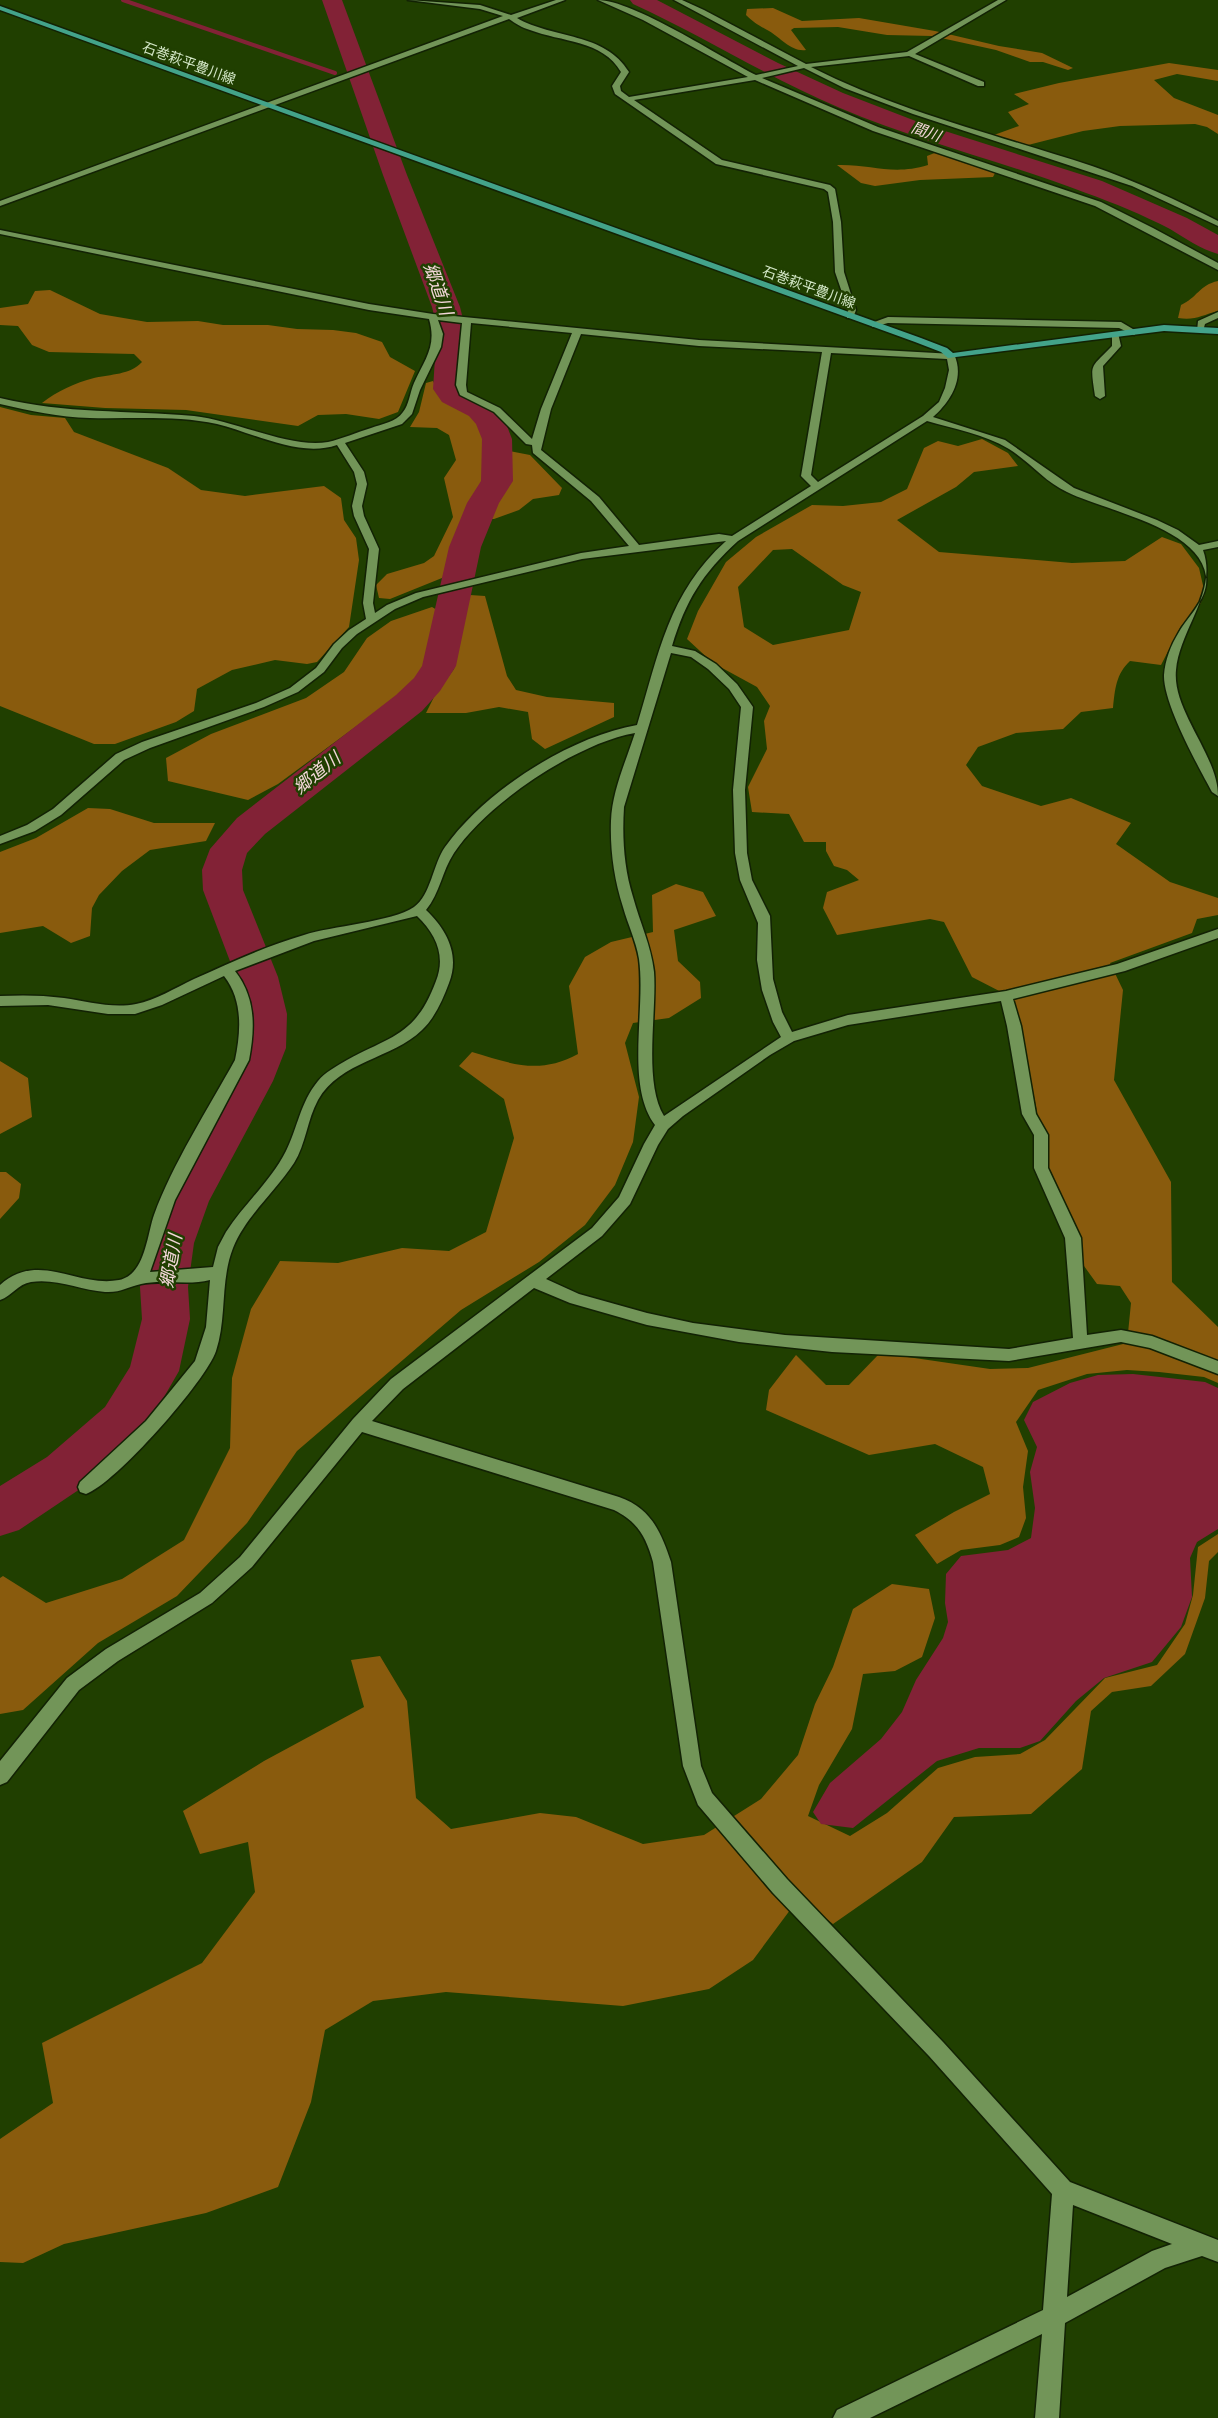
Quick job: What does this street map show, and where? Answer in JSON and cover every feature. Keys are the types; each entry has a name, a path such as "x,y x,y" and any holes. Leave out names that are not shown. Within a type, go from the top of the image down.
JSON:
{"main road":[{"name":"石巻萩平豊川線","path":"0,8 873,324 944,350 951,356"},
{"path":"951,356 1164,328 1218,331"}],"street":[{"path":"411,0 493,9 534,29 577,39 608,54 624,67 625,72 616,88 628,99 719,162 827,187 832,191 838,232 837,262 841,286 852,310 850,316"},
{"path":"0,204 366,68 562,0"},
{"path":"601,0 636,13 756,77 878,130 1013,172 1083,197 1155,231 1218,267"},
{"path":"676,0 802,66 872,97 1117,177 1179,203 1218,224"},
{"path":"628,99 756,77 802,66 834,61 886,59 910,54 1004,0"},
{"path":"910,54 981,84"},
{"path":"0,232 436,318 578,333 827,351 951,356 954,370 950,388 943,403 926,418 734,539 710,560 691,583 677,613 618,807 616,837 619,870 628,905 643,946 647,974 646,1083 654,1115 663,1125"},
{"path":"1200,329 1201,323 1218,315"},
{"path":"0,401 38,410 87,415 149,415 216,421 286,441 311,445 340,442 399,422 410,412 415,390 436,347 438,334 436,318"},
{"path":"873,324 896,320 1121,325 1134,332"},
{"path":"463,321 461,386 463,393 497,410 529,442 536,442"},
{"path":"578,333 536,442 536,451 595,500 636,548"},
{"path":"1101,396 1097,367 1101,360 1116,349 1118,342 1115,335"},
{"path":"816,486 806,476 827,351"},
{"path":"926,418 988,435 1019,452 1049,477 1068,489 1092,501 1163,526 1198,548 1215,574 1207,598 1180,640 1171,664 1170,681 1177,702 1218,792"},
{"path":"340,442 359,472 362,484 357,506 359,516 374,549 368,603 371,619"},
{"path":"0,840 32,828 57,812 120,757 147,744 260,705 294,690 320,670 345,639 371,619 391,607 420,595 572,558 719,537 734,539"},
{"path":"1198,548 1218,544"},
{"path":"667,649 687,652 700,658 744,697 747,707 739,816 744,871 746,882 762,909 766,925 764,958 767,977 782,1029 789,1038"},
{"path":"0,1001 60,1001 113,1011 137,1009 265,953 311,938 403,917 419,911 428,899 437,873 450,849 478,817 513,789 552,763 611,733 642,728"},
{"path":"86,1487 165,1415 207,1355 214,1322 218,1271 227,1245 291,1157 312,1097 326,1079 353,1061 409,1034 421,1024 448,965 447,952 427,917 419,911"},
{"path":"0,1776 43,1719 74,1684 112,1655 172,1621 206,1598 246,1562 359,1424 397,1384 597,1232 625,1200 651,1144 663,1125 695,1099 789,1038 816,1028 848,1020 1006,996 1120,968 1218,933"},
{"path":"145,1278 146,1262 162,1212 242,1060 247,1038 247,1017 237,980 230,968"},
{"path":"1006,996 1014,1026 1029,1114 1041,1135 1041,1168 1073,1238 1079,1334 1082,1342"},
{"path":"0,1294 7,1285 27,1277 56,1275 107,1287 124,1285 145,1278 218,1271"},
{"path":"534,1280 550,1291 649,1322 709,1334 971,1354 1009,1354 1121,1336 1152,1342 1218,1368"},
{"path":"359,1424 619,1504 639,1514 652,1532 662,1562 692,1766 705,1798 780,1886 936,2049 1063,2190 1210,2248"},
{"path":"1047,2418 1063,2190"},
{"path":"845,2418 1053,2317 1160,2259 1210,2248"}],"shaded area":[{"path":"773,8 802,21 859,18 935,31 999,46 1042,53 1073,68 1068,70 1043,62 1030,62 996,50 932,36 887,35 838,27 794,28 791,30 806,50 796,49 746,15 747,9"},
{"path":"1169,63 1218,70 1218,81 1177,74 1154,80 1174,98 1218,115 1218,134 1207,127 1195,124 1120,126 1083,131 1028,145 994,135 1019,126 1008,112 1029,104 1014,94 1059,83"},
{"path":"937,152 996,171 993,177 920,180 875,186 861,183 837,165 904,170 928,165 927,156"},
{"path":"1218,281 1218,311 1194,318 1178,318 1181,305 1206,285"},
{"path":"50,290 100,314 147,322 198,321 223,325 268,325 356,333 382,342 390,357 415,371 398,412 379,419 346,414 318,415 298,426 186,410 105,408 42,403 73,385 126,372 142,362 134,354 49,352 32,345 18,326 0,325 0,308 28,304 35,291"},
{"path":"433,381 444,397 477,420 493,448 530,455 562,488 559,495 533,499 519,510 494,519 470,519 455,561 442,578 390,599 379,598 376,585 387,574 424,563 434,556 453,517 444,478 456,460 449,435 437,428 410,427 419,412 426,383"},
{"path":"0,407 31,415 65,418 74,432 168,468 201,490 245,496 324,486 341,498 344,520 356,538 359,560 349,627 317,662 307,664 275,660 232,670 197,689 194,711 176,722 115,744 94,744 0,706"},
{"path":"982,439 1008,453 1018,466 974,472 956,487 897,520 939,552 1072,563 1125,561 1162,537 1181,544 1199,568 1205,594 1197,611 1181,626 1161,665 1130,661 1125,666 1117,682 1113,708 1081,712 1063,729 1016,733 978,747 966,765 982,786 1041,806 1071,798 1131,823 1116,844 1170,882 1218,898 1218,915 1197,919 1192,933 1110,963 1123,990 1114,1080 1171,1182 1172,1282 1218,1327 1218,1383 1204,1377 1127,1370 1087,1374 1038,1390 1016,1422 1028,1451 1023,1487 1026,1518 1019,1537 1000,1545 961,1550 937,1564 915,1535 990,1494 983,1467 935,1444 869,1455 766,1410 769,1390 796,1355 826,1385 849,1385 880,1353 990,1369 1028,1368 1127,1343 1131,1303 1120,1286 1097,1284 1084,1266 1080,1239 1048,1171 1021,1027 1007,995 972,977 944,922 930,919 837,935 823,908 827,892 859,880 847,870 834,866 826,851 826,842 804,842 789,814 752,812 748,787 767,749 764,721 770,706 757,687 713,663 687,639 698,611 726,562 756,537 812,505 843,506 881,502 907,489 924,448 938,441 958,446","holes":["792,549 843,585 861,592 849,630 773,645 744,627 738,587 773,550"]},
{"path":"470,595 485,596 507,676 516,690 547,697 614,703 614,717 545,749 532,739 528,712 499,707 466,713 426,713 435,695 454,669"},
{"path":"432,607 437,610 431,650 419,680 278,784 248,800 168,781 166,758 211,734 306,698 344,672 367,638 391,621"},
{"path":"88,808 110,809 154,823 215,823 206,841 150,850 122,871 99,895 92,908 90,936 71,943 43,926 0,933 0,852 36,838"},
{"path":"676,884 703,892 716,916 674,930 678,961 700,982 701,998 669,1018 633,1023 625,1043 639,1097 633,1142 615,1185 585,1225 539,1262 461,1310 297,1451 247,1523 177,1596 98,1643 23,1710 0,1714 0,1578 3,1576 46,1603 122,1579 184,1540 230,1448 232,1378 251,1309 280,1261 338,1263 402,1248 449,1251 486,1232 514,1138 504,1099 459,1066 472,1052 513,1063 538,1066 551,1064 578,1054 569,986 585,957 611,942 653,932 652,895"},
{"path":"0,1061 28,1078 32,1117 0,1134"},
{"path":"0,1172 6,1172 21,1184 19,1198 0,1219"},
{"path":"1133,1374 1205,1382 1218,1388 1218,1529 1197,1542 1190,1558 1192,1597 1181,1627 1152,1662 1104,1678 1076,1701 1040,1741 1020,1748 979,1748 937,1761 853,1828 821,1824 813,1812 830,1783 881,1739 902,1712 916,1680 943,1638 948,1622 945,1603 946,1574 961,1556 1008,1550 1031,1538 1035,1508 1030,1472 1037,1447 1024,1420 1033,1402 1070,1383 1098,1375"},
{"path":"1218,1534 1218,1552 1209,1561 1205,1598 1185,1654 1151,1686 1112,1692 1091,1711 1082,1769 1031,1814 954,1817 922,1862 833,1924 799,1898 753,1960 709,1989 623,2006 446,1992 373,2001 325,2030 311,2102 278,2187 206,2213 64,2244 23,2263 0,2262 0,2139 53,2103 42,2043 202,1963 255,1892 248,1842 200,1854 183,1811 264,1761 364,1707 351,1660 380,1656 407,1701 416,1798 451,1829 540,1813 576,1817 643,1844 704,1835 761,1799 798,1755 815,1704 833,1667 853,1609 892,1584 929,1589 935,1618 922,1657 895,1671 863,1674 852,1729 819,1785 808,1816 850,1836 887,1813 938,1768 975,1757 1020,1754 1045,1740 1105,1678 1157,1665 1185,1624 1193,1595 1198,1547"}],"waterway":[{"path":"123,0 335,73"},
{"name":"郷道川","path":"0,1514 65,1472 123,1422 154,1371 166,1319 164,1287 170,1243 186,1201 251,1081 264,1048 266,1014 257,977 223,890 222,870 229,849 251,826 409,703 428,684 439,666 465,547 483,503 497,481 497,439 490,421 479,410 452,396 448,389 451,327 446,307 395,175 332,0"},
{"name":"間川","path":"640,0 770,68 835,98 917,130 1049,172 1136,203 1218,246"}]}
